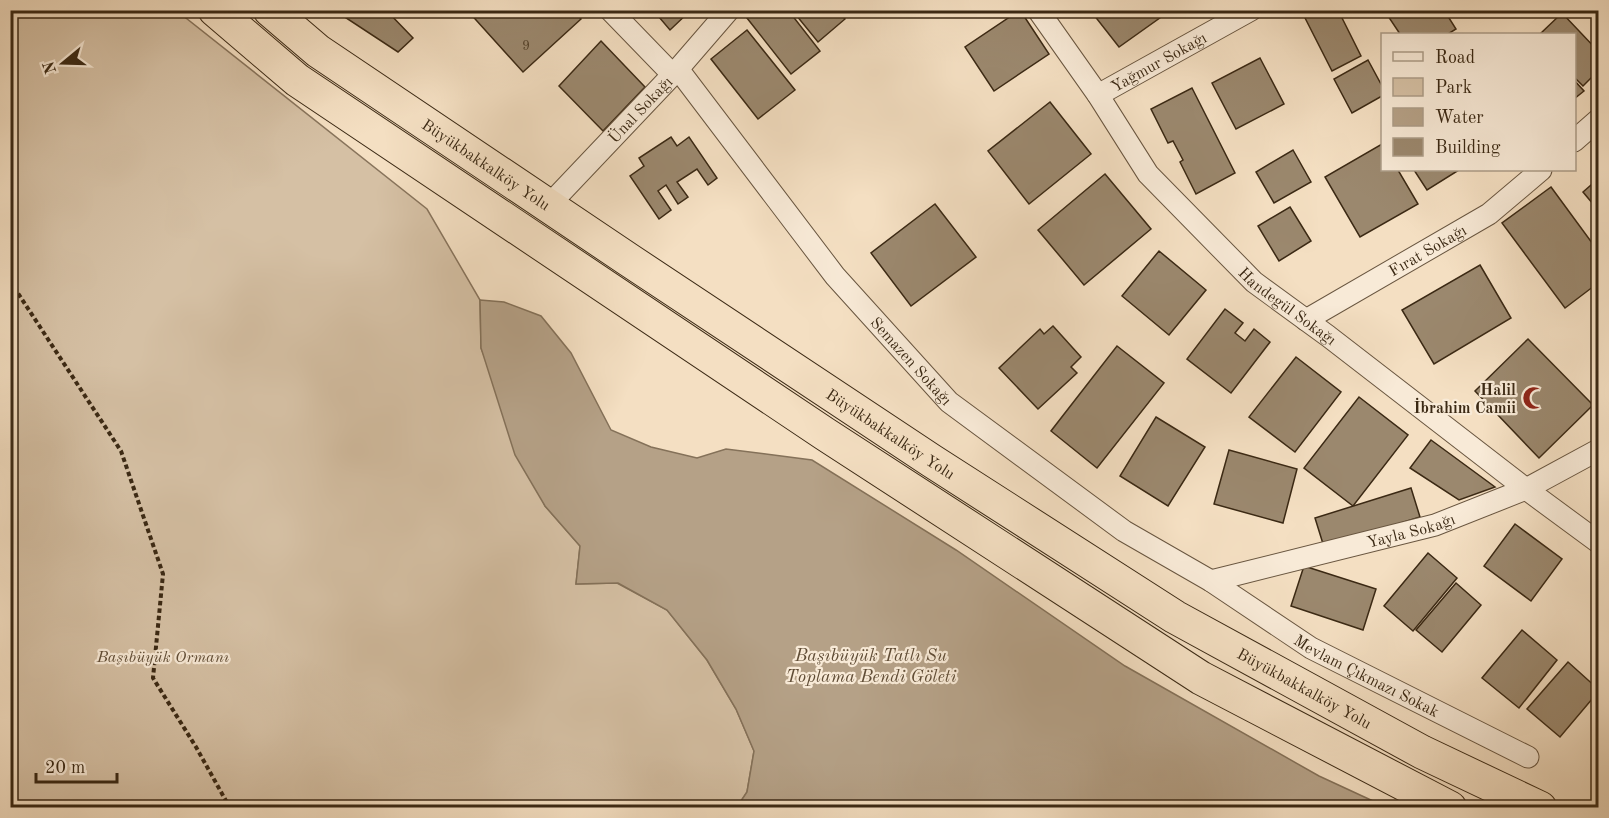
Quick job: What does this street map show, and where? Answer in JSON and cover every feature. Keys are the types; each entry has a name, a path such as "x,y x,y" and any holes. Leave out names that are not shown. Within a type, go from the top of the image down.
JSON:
{"highway":[{"path":"215,10 297,80 825,434 1201,678 1450,807"},
{"name":"Büyükbakkalköy Yolu","path":"270,10 318,51 922,455 1175,617 1422,752 1540,807"}],"street":[{"name":"Semazen Sokağı","path":"610,10 675,72 835,276 948,402 1124,531 1211,581"},
{"name":"Ünal Sokağı","path":"549,205 675,72 729,10"},
{"name":"Handegül Sokağı","path":"1038,10 1098,95 1148,174 1254,282 1599,542"},
{"name":"Yağmur Sokağı","path":"1098,95 1251,10"},
{"path":"1576,140 1599,120"},
{"name":"Fırat Sokağı","path":"1306,320 1489,214 1540,171"},
{"name":"Yayla Sokağı","path":"1211,581 1435,525 1526,489 1599,450"},
{"name":"Mevlam Çıkmazı Sokak","path":"1211,581 1311,648 1528,757"}],"path":[{"path":"10,281 121,451 163,574 153,678 230,807"}],"green space":[{"name":"Başıbüyük Ormanı","path":"10,11 177,11 427,209 480,300 481,348 545,506 580,546 576,584 617,583 667,610 707,660 736,709 754,751 747,792 737,807 11,807"}],"water":[{"name":"Başıbüyük Tatlı Su Toplama Bendi Göleti","path":"480,300 504,302 541,316 571,353 611,430 651,447 697,458 726,449 812,460 956,550 1125,666 1319,776 1386,807 737,807 747,792 754,751 736,709 707,660 667,610 618,583 576,584 580,546 545,506 515,455 481,348"}],"building":[{"path":"334,10 386,10 413,38 398,52"},
{"path":"467,10 573,10 581,19 523,72"},
{"path":"653,10 691,10 670,30"},
{"path":"757,10 788,10 820,51 791,74 747,18"},
{"path":"792,10 838,10 845,19 818,42"},
{"path":"1020,10 1049,54 994,91 965,47"},
{"path":"1090,10 1171,10 1119,47"},
{"path":"1301,10 1338,10 1361,56 1332,71"},
{"path":"1384,10 1444,10 1456,29 1450,33 1399,33"},
{"path":"1562,13 1598,51 1598,71 1583,86 1576,79 1576,33 1541,33"},
{"path":"747,30 795,90 758,119 711,59"},
{"path":"601,41 645,87 603,131 559,86"},
{"path":"1260,58 1284,104 1236,129 1212,83"},
{"path":"1368,60 1381,84 1381,97 1352,113 1334,79"},
{"path":"1576,82 1584,91 1576,97"},
{"path":"1192,88 1235,173 1196,194 1180,162 1183,160 1173,141 1168,143 1151,109"},
{"path":"1050,102 1091,154 1029,204 988,151"},
{"path":"671,137 677,146 689,137 717,178 708,185 697,169 677,182 688,197 678,204 666,185 658,191 671,210 659,219 630,176 644,166 639,158"},
{"path":"1381,145 1381,171 1399,171 1418,204 1360,237 1325,177"},
{"path":"1293,150 1311,182 1274,203 1256,172"},
{"path":"1415,171 1457,171 1427,190"},
{"path":"1105,174 1151,229 1084,285 1038,230"},
{"path":"1598,179 1598,210 1583,192"},
{"path":"1551,187 1598,251 1598,283 1565,308 1502,223"},
{"path":"935,204 976,257 911,306 871,253"},
{"path":"1290,207 1311,241 1279,261 1258,226"},
{"path":"1159,251 1206,290 1169,335 1122,296"},
{"path":"1480,265 1511,318 1434,364 1402,310"},
{"path":"1225,309 1243,323 1235,333 1245,341 1254,329 1270,342 1231,393 1187,359"},
{"path":"1053,326 1081,357 1071,367 1077,373 1038,409 999,368 1040,329 1044,334"},
{"name":"Halil İbrahim Camii","path":"1528,339 1593,405 1539,458 1475,391"},
{"path":"1117,346 1164,383 1097,468 1051,431"},
{"path":"1296,357 1341,392 1295,452 1249,417"},
{"path":"1359,397 1408,435 1353,506 1304,468"},
{"path":"1156,417 1205,447 1168,506 1120,476"},
{"path":"1431,440 1495,487 1459,500 1410,468"},
{"path":"1229,450 1297,469 1283,523 1214,504"},
{"path":"1411,488 1420,517 1324,547 1315,518"},
{"path":"1515,524 1562,559 1531,601 1484,566"},
{"path":"1428,553 1457,578 1413,631 1384,606"},
{"path":"1304,566 1376,589 1363,630 1291,606"},
{"path":"1456,583 1481,605 1442,652 1416,630"},
{"path":"1522,630 1557,660 1519,708 1482,678"},
{"path":"1568,662 1598,689 1598,692 1560,737 1527,709"}],"place":[{"name":"Halil İbrahim Camii","path":"1534,398"}]}
